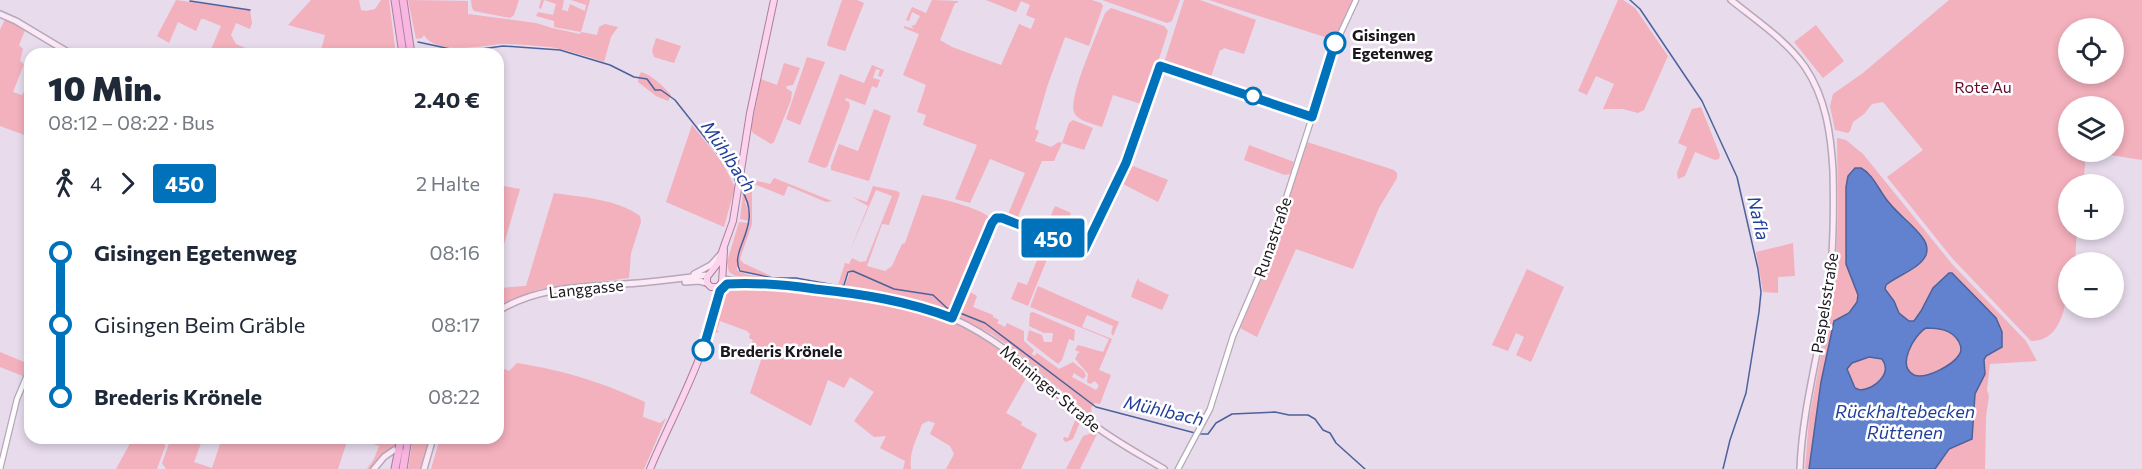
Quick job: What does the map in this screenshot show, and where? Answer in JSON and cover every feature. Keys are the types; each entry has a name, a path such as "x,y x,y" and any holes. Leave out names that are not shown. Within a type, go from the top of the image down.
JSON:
{"highway":[{"path":"395,0 402,48"},
{"path":"403,0 410,48"},
{"path":"395,469 403,444"},
{"path":"403,469 404,444"}],"main road":[{"path":"712,320 724,251 733,221 750,113 774,0"},
{"name":"Paspelsstraße","path":"1731,0 1783,42 1803,65 1821,99 1830,137 1834,214 1831,263 1824,317 1803,426 1800,469"},
{"path":"0,14 61,48"},
{"path":"710,273 724,251"},
{"path":"677,279 706,268 724,251"},
{"path":"650,469 696,366 712,320 718,282 710,273"},
{"path":"710,273 718,282"},
{"name":"Langgasse","path":"658,282 710,273"},
{"name":"Langgasse","path":"504,309 536,294 562,289 658,282 718,282"},
{"name":"Meininger Straße","path":"718,282 826,290 892,300 922,307 952,318 1017,357 1096,426 1164,469"},
{"name":"Meininger Straße","path":"718,282 758,284"},
{"path":"374,469 400,444"},
{"path":"424,469 431,444"}],"street":[{"name":"Runastraße","path":"1178,469 1210,409 1236,328 1267,257 1335,43 1356,0"},
{"path":"0,469 17,399 24,382"}],"green space":[{"path":"176,0 250,10 252,23 250,29 236,23 231,35 236,44 246,48 212,48 221,26 204,19 201,19 196,31 178,22 169,43 157,36"},
{"path":"311,0 359,0 361,10 366,11 375,9 381,0 389,0 395,48 322,48 325,35 288,25"},
{"path":"408,0 468,1 468,14 536,23 580,34 581,32 597,35 599,27 605,24 618,27 611,37 604,62 550,47 503,44 449,47 430,41 424,35 416,39"},
{"path":"471,0 519,0 514,15 510,18 474,11"},
{"path":"544,0 564,0 562,10 567,13 570,4 585,11 586,5 571,0 590,0 581,32 554,27 554,21 536,16 538,12 553,15 556,4"},
{"path":"842,0 857,0 864,3 845,51 827,44"},
{"path":"932,0 958,1 955,3 940,40 952,47 1001,65 1019,24 1031,29 1035,19 1026,15 1030,5 1021,1 1016,12 986,0 1092,0 1103,6 1089,46 1065,37 1035,129 1039,131 1035,141 1051,147 1059,142 1062,143 1054,161 1042,161 1017,219 1007,217 1025,173 990,159 970,203 955,199 977,145 923,125 926,115 917,112 926,85 903,75 919,34 904,26 914,29 911,26 915,25 920,16 912,12 909,21 906,20 912,7 926,13"},
{"path":"1102,0 1180,0 1172,21 1167,23"},
{"path":"1184,0 1200,0 1256,20 1244,54 1224,48 1220,50 1210,80 1164,63"},
{"path":"1209,0 1353,0 1336,36 1331,39"},
{"path":"1618,0 1623,0 1635,8 1668,56 1644,110 1638,113 1623,109 1603,109 1614,84 1596,76 1587,95 1578,91"},
{"name":"Rote Au","path":"1949,0 2142,0 2142,160 2124,157 2124,96 2058,96 2058,162 2085,162 2084,174 2058,174 2058,240 2076,240 2076,252 2058,252 2058,318 2061,318 2052,332 2043,339 2031,341 1952,258 1887,177 1923,150 1883,102 1872,104 1853,122 1848,133 1835,130 1830,106 1833,94 1863,73"},
{"path":"1111,8 1164,26 1168,31 1144,105 1113,95 1102,127 1079,118 1074,112 1073,104 1091,48 1105,13"},
{"path":"5,19 25,30 19,45 23,49 20,61 24,64 13,92 22,95 24,92 24,135 0,126 0,30"},
{"path":"1816,25 1844,61 1823,78 1794,42"},
{"path":"656,38 681,46 674,63 654,57 652,51"},
{"path":"807,57 825,62 800,125 786,119"},
{"path":"784,63 800,68 793,85 786,88 792,92 791,100 774,142 771,144 753,133 751,129 761,79 777,85"},
{"path":"872,65 884,70 881,77 878,76 880,70 876,69 873,78 880,80 877,88 872,86 865,105 846,98 850,106 827,167 808,162 840,74 864,83"},
{"path":"641,72 653,78 671,95 668,101 656,96 638,82"},
{"path":"1701,107 1720,155 1719,159 1715,160 1695,152 1685,176 1678,179 1677,173 1687,147 1678,143 1692,109"},
{"path":"874,109 891,116 869,181 831,170 839,144 858,151"},
{"path":"1073,120 1093,128 1084,150 1062,143 1069,123"},
{"path":"692,125 722,162 735,187 724,227 666,202"},
{"name":"Rückhaltebecken Rüttenen","path":"1837,138 1846,140 1863,154 1952,264 2026,341 2037,361 1990,364 1985,469 1805,469 1809,419 1836,266"},
{"path":"1307,142 1394,170 1397,178 1379,208 1353,269 1296,249 1257,337 1240,328 1268,264"},
{"path":"1249,145 1294,162 1290,174 1285,175 1244,160"},
{"path":"1128,164 1168,180 1158,202 1119,182"},
{"path":"745,177 752,182 753,180 770,184 774,178 832,201 826,202 788,186 784,196 747,181"},
{"path":"744,185 752,189 752,224 740,259 743,263 773,277 742,271 738,266 738,257 749,225 750,217 750,209 746,200 749,221 740,219"},
{"path":"504,186 520,189 504,244"},
{"path":"873,186 900,193 889,225 882,224 867,266 885,271 892,266 902,244 905,243 922,195 968,207 990,218 959,296 948,311 893,297 838,289 845,285 850,272 848,270 843,284 838,285 845,263 849,264 852,258 860,262 866,261 892,196 876,190 849,253 868,206 852,197 867,202"},
{"path":"554,193 610,202 640,216 641,222 631,253 629,278 540,289 504,306 504,288 526,286"},
{"path":"1055,206 1071,213 1062,235 1069,239 1068,242 1044,231"},
{"path":"739,222 749,223 737,255 737,270 772,280 737,277 729,272 727,262"},
{"path":"1042,237 1054,242 1028,306 1011,299 1018,282 1027,285 1044,243 1040,241"},
{"path":"1793,243 1795,276 1778,277 1778,293 1763,292 1756,252"},
{"path":"979,266 970,292 977,296 973,307 993,315 999,320 997,323 1005,327 1007,323 1024,331 1024,341 1034,350 1032,354 1034,356 1037,353 1059,369 1073,362 1084,371 1086,376 1083,379 1074,373 1072,377 1096,390 1099,386 1095,381 1090,384 1087,382 1088,374 1075,359 1080,352 1075,350 1078,345 1103,352 1109,339 1030,307 1038,286 1119,322 1113,336 1111,333 1113,326 1087,315 1082,327 1112,339 1099,370 1111,375 1100,404 1095,403 1091,408 1093,418 1013,349 993,335 959,317 960,306 975,268"},
{"path":"1527,269 1564,287 1531,362 1516,355 1524,337 1516,333 1508,351 1492,345"},
{"path":"1139,278 1139,281 1169,295 1162,310 1131,297"},
{"path":"732,286 819,292 881,301 911,308 968,330 1021,363 1079,415 1080,422 1073,439 1066,442 1063,440 1064,437 1068,438 1076,418 1069,409 1060,404 1061,401 1045,392 1042,393 1039,385 1026,378 1006,413 1037,434 1021,469 946,469 954,454 950,446 930,434 935,423 928,421 922,424 913,446 911,469 903,469 905,461 880,448 886,436 874,437 854,421 874,392 850,377 844,388 828,380 811,426 750,393 761,360 747,355 753,340 749,338 750,334 720,321 717,330 719,332 714,333 722,297"},
{"path":"1033,312 1075,330 1074,341 1069,339 1062,360 1058,364 1027,340 1029,330 1042,335 1044,342 1052,342 1053,333 1044,333 1029,326 1030,313"},
{"path":"0,352 24,362 24,374 23,376 0,367"},
{"path":"517,363 551,370 583,378 645,402 643,417 660,423 666,418 644,469 431,469 438,444 504,444 504,369 509,371"},
{"path":"1097,434 1080,469 1066,469 1083,436"},
{"path":"130,444 164,444 157,469 116,469"},
{"path":"169,444 201,444 194,462 212,468 220,444 346,444 338,469 166,469 162,463"},
{"path":"374,444 395,444 395,447 381,457 371,469 367,469 374,459 379,446"},
{"path":"412,444 427,444 421,469 408,469"}],"water":[{"name":"Rückhaltebecken Rüttenen","path":"1855,168 1865,171 1874,180 1888,202 1926,243 1927,253 1923,260 1886,285 1885,289 1899,313 1909,321 1914,321 1933,288 1949,273 1952,273 1996,318 2002,332 2002,347 1986,356 1984,360 1985,374 1975,394 1972,439 1949,449 1935,469 1809,469 1821,382 1834,321 1849,313 1857,302 1858,295 1846,264 1848,176","holes":["1926,328 1940,329 1953,334 1961,350 1956,359 1945,367 1931,374 1919,376 1909,371 1907,358 1912,344","1869,357 1882,359 1885,365 1884,375 1876,384 1860,390 1855,388 1847,369 1852,363"]}],"waterway":[{"name":"Nafla","path":"1630,0 1640,9 1702,101 1737,177 1758,269 1761,292 1746,393 1723,469"},
{"name":"Mühlbach","path":"190,1 250,10"},
{"name":"Mühlbach","path":"418,42 446,48"},
{"name":"Mühlbach","path":"488,48 503,46 560,50 610,65 634,77 647,79 655,90 661,90 675,100 732,172 736,183"},
{"name":"Mühlbach","path":"741,189 749,214 748,225 738,254 740,271 773,278 796,278 840,286 844,285 848,272 853,271 894,289 933,295 951,309"},
{"name":"Mühlbach","path":"960,313 985,323 1096,407 1195,433"},
{"name":"Mühlbach","path":"1200,434 1208,434 1216,423 1232,414 1275,412 1308,415 1315,419 1323,430 1330,433 1336,443 1365,469"}],"bus line":[{"name":"450","path":"703,350 720,291 727,284 778,285 872,296 922,307 952,318 993,220 996,218 1002,218 1084,250 1126,163 1160,66 1312,117 1335,43"}],"place":[{"name":"Gisingen Egetenweg","path":"1335,43"},
{"name":"Brederis Krönele","path":"703,350"}]}
